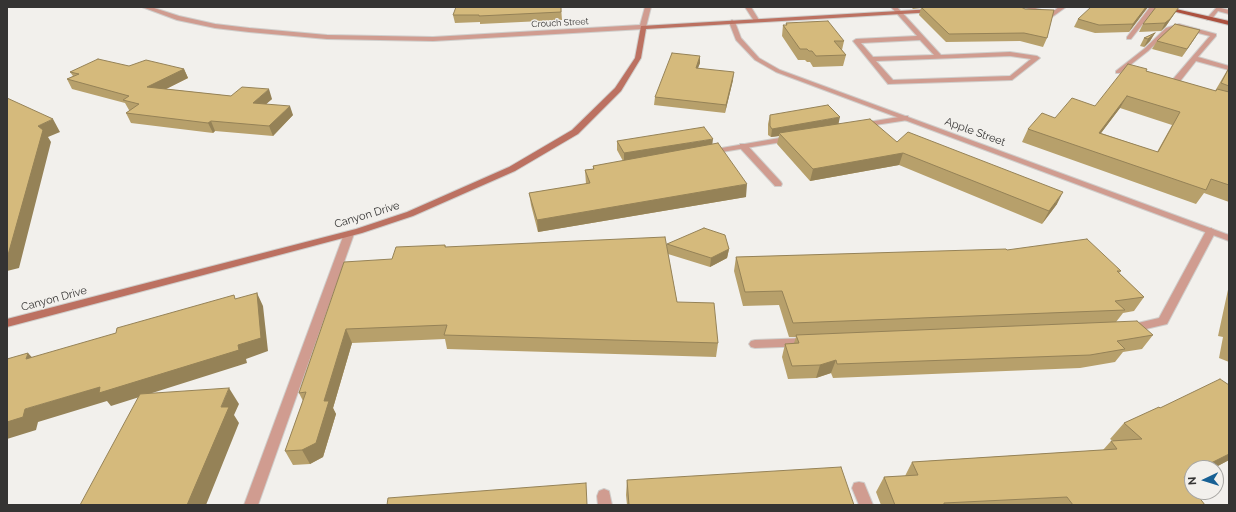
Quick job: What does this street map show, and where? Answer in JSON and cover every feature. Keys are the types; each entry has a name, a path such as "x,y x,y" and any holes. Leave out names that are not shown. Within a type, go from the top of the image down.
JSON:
{"main road":[{"path":"1159,7 1229,23"},
{"name":"Crouch Street","path":"643,27 943,10"},
{"name":"Canyon Drive","path":"7,323 349,234 410,214 512,169 575,132 618,89 638,58 643,27"}],"street":[{"name":"Crouch Street","path":"145,7 177,18 215,26 327,37 433,39 643,27"},
{"name":"Canyon Drive","path":"643,27 648,7"},
{"path":"748,7 756,20"},
{"path":"894,7 939,57"},
{"path":"1026,7 1052,15 1063,7"},
{"path":"1129,38 1153,7"},
{"path":"1209,19 1217,9 1229,12"},
{"name":"Apple Street","path":"732,22 738,39 757,59 778,71 1229,238"},
{"path":"1122,73 1168,29 1179,26 1214,35 1171,87"},
{"path":"871,59 1010,54 1037,58 1012,78 891,82 871,59 856,41 922,38"},
{"path":"1194,58 1229,68"},
{"path":"851,127 905,118"},
{"path":"705,153 797,137"},
{"path":"743,146 778,184"},
{"path":"1119,330 1163,321 1211,231"},
{"path":"251,505 349,234"},
{"path":"755,344 818,341"},
{"path":"859,488 866,505"}],"building":[{"path":"456,7 561,7 561,12 479,16 453,15"},
{"path":"921,7 1021,7 1025,9 1054,10 1047,38 1024,33 949,34"},
{"path":"1091,7 1146,7 1133,24 1099,25 1078,19"},
{"path":"1156,7 1179,7 1165,23 1143,24"},
{"path":"828,21 844,41 834,41 846,55 816,56 812,51 800,49 783,25 787,25 786,23"},
{"path":"1175,24 1200,30 1187,49 1157,41"},
{"path":"1155,33 1148,39 1144,38"},
{"path":"672,53 700,56 696,68 734,72 726,105 655,97"},
{"path":"98,59 129,66 146,60 184,69 147,87 231,96 242,87 269,89 253,103 290,106 269,126 211,121 208,123 126,113 139,104 123,100 129,96 67,79 79,74 70,72"},
{"path":"1128,64 1147,69 1146,71 1216,91 1217,89 1229,92 1229,185 1211,179 1206,190 1028,129 1042,113 1055,118 1072,98 1095,106","holes":["1127,96 1180,112 1158,152 1099,133"]},
{"path":"1229,68 1229,86 1221,83"},
{"path":"7,98 53,119 38,126 43,130 8,255 7,255"},
{"path":"828,105 840,117 772,129 770,126 770,115"},
{"path":"870,119 897,142 908,132 1063,192 1049,211 903,153 813,169 779,133"},
{"path":"704,127 713,139 624,153 617,141"},
{"path":"718,143 747,184 537,220 529,193 590,183 585,170 594,169 593,166"},
{"path":"704,228 725,235 729,249 711,258 667,244"},
{"path":"665,237 677,302 714,303 718,343 444,335 447,325 346,329 324,401 329,401 316,443 302,450 285,451 306,392 299,393 344,262 392,259 396,247 445,245 445,247"},
{"path":"1087,239 1121,271 1117,271 1144,297 1115,301 1125,310 793,323 782,291 745,292 736,257 1007,250"},
{"path":"257,293 261,338 238,345 239,350 99,393 100,387 25,409 23,417 7,422 7,359 28,353 26,359 116,333 117,328 234,295 235,299"},
{"path":"1137,321 1153,335 1117,341 1125,349 1090,355 837,364 836,360 820,365 792,366 785,344 799,343 796,335"},
{"path":"1220,379 1229,385 1229,454 1217,460 1184,460 1184,500 1201,500 1205,505 1073,505 1067,497 944,503 944,505 895,505 884,477 918,475 912,462 1117,449 1111,441 1142,439 1124,423 1159,407 1160,408"},
{"path":"229,388 221,407 229,407 187,505 80,505 140,394"},
{"path":"841,467 854,505 629,505 627,480"},
{"path":"586,483 587,505 387,505 388,498"}]}
